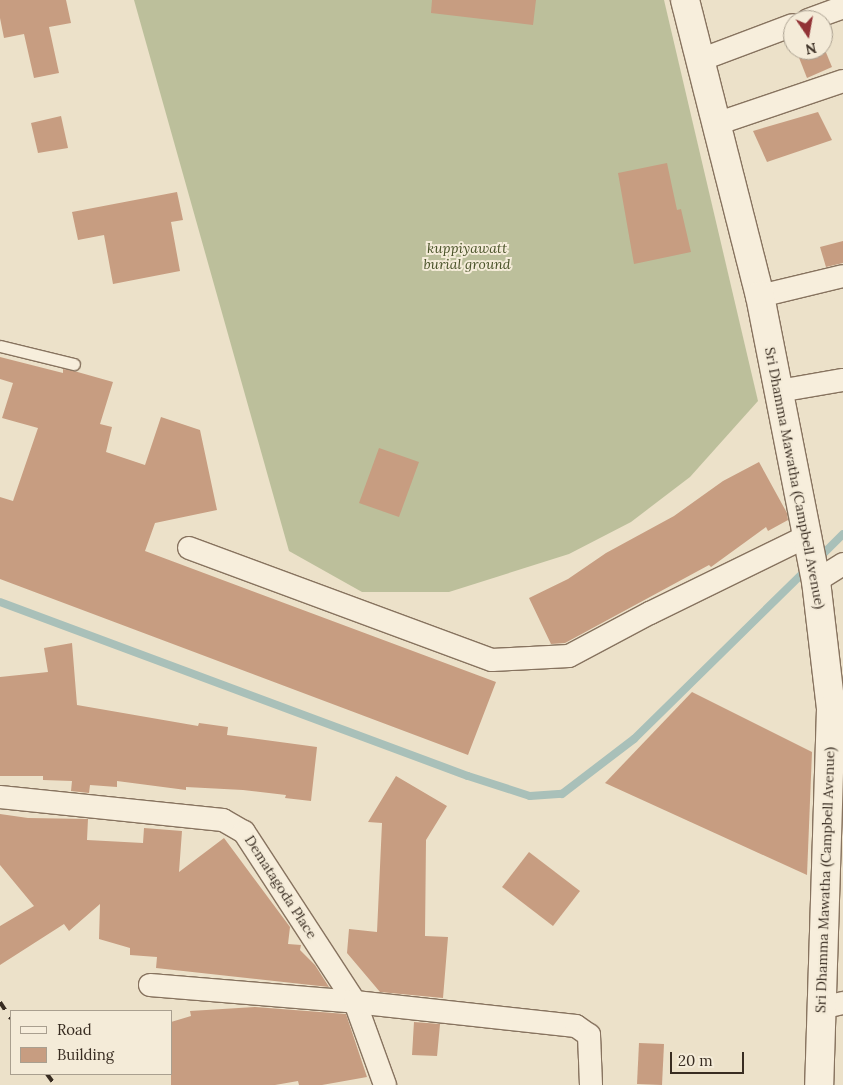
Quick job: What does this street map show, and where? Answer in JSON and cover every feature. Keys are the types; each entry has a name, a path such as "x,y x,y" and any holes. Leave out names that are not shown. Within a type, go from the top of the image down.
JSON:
{"main road":[{"name":"Sri Dhamma Mawatha (Campbell Avenue)","path":"685,0 760,296 812,562 831,709 832,1005 819,1085"}],"street":[{"path":"700,60 783,30"},
{"path":"716,124 843,80"},
{"path":"760,296 843,276"},
{"path":"779,391 843,380"},
{"path":"189,548 492,660 569,656 812,562 843,564"},
{"name":"Dematagoda Place","path":"0,797 223,820 244,832 355,1002 385,1085"},
{"path":"150,985 355,1002 576,1026 589,1035 591,1085"}],"lane":[{"path":"0,346 74,364"}],"green space":[{"name":"kuppiyawatt burial ground","path":"134,0 664,0 758,401 690,477 631,522 569,554 449,592 362,592 289,551"}],"building":[{"path":"0,0 66,0 71,23 49,27 59,73 34,78 24,34 4,38 0,18"},
{"path":"432,0 536,0 533,25 431,13"},
{"path":"800,60 829,60 832,67 807,78"},
{"path":"818,112 832,140 767,162 753,131"},
{"path":"61,116 68,148 38,153 31,123"},
{"path":"667,163 677,210 681,209 691,252 634,264 618,173"},
{"path":"177,192 183,220 171,222 180,271 113,284 104,235 78,240 72,212"},
{"path":"843,241 843,263 826,267 820,247"},
{"path":"0,357 63,373 63,369 74,371 113,382 100,424 112,427 106,452 145,465 161,417 200,430 217,510 155,523 145,551 496,682 468,755 0,579 0,497 13,501 38,428 2,418 13,383 0,379"},
{"path":"379,448 419,462 399,517 359,503"},
{"path":"759,462 787,513 788,520 768,531 766,527 711,567 709,565 565,643 551,644 529,598 568,579 606,553 674,516 723,481"},
{"path":"72,643 77,705 198,726 199,723 228,727 227,735 317,747 311,801 285,798 286,795 243,790 186,787 186,790 117,781 117,787 90,785 89,793 71,791 72,781 43,780 43,776 0,776 0,677 48,672 44,648"},
{"path":"692,692 812,752 807,875 605,783"},
{"path":"396,776 447,806 426,840 425,936 448,937 443,998 380,992 347,953 349,929 377,932 382,823 368,822"},
{"path":"0,814 28,818 88,819 87,840 143,843 144,828 182,831 179,872 224,838 290,927 288,944 301,945 300,950 315,965 329,987 156,968 157,957 130,955 130,948 99,939 100,904 69,931 64,924 0,965 0,926 34,906 0,865"},
{"path":"529,852 580,891 553,926 502,887"},
{"path":"255,1007 346,1014 367,1077 322,1085 299,1085 298,1081 275,1085 171,1085 172,1022 191,1016 190,1011"},
{"path":"414,1022 440,1024 437,1056 412,1055"},
{"path":"639,1043 664,1044 662,1085 637,1084"}],"waterway":[{"path":"818,559 843,534"},
{"path":"0,602 468,776 530,796 562,794 634,739 808,568"}],"railway":[{"path":"0,1002 10,1017"},
{"path":"48,1075 55,1085"}]}
